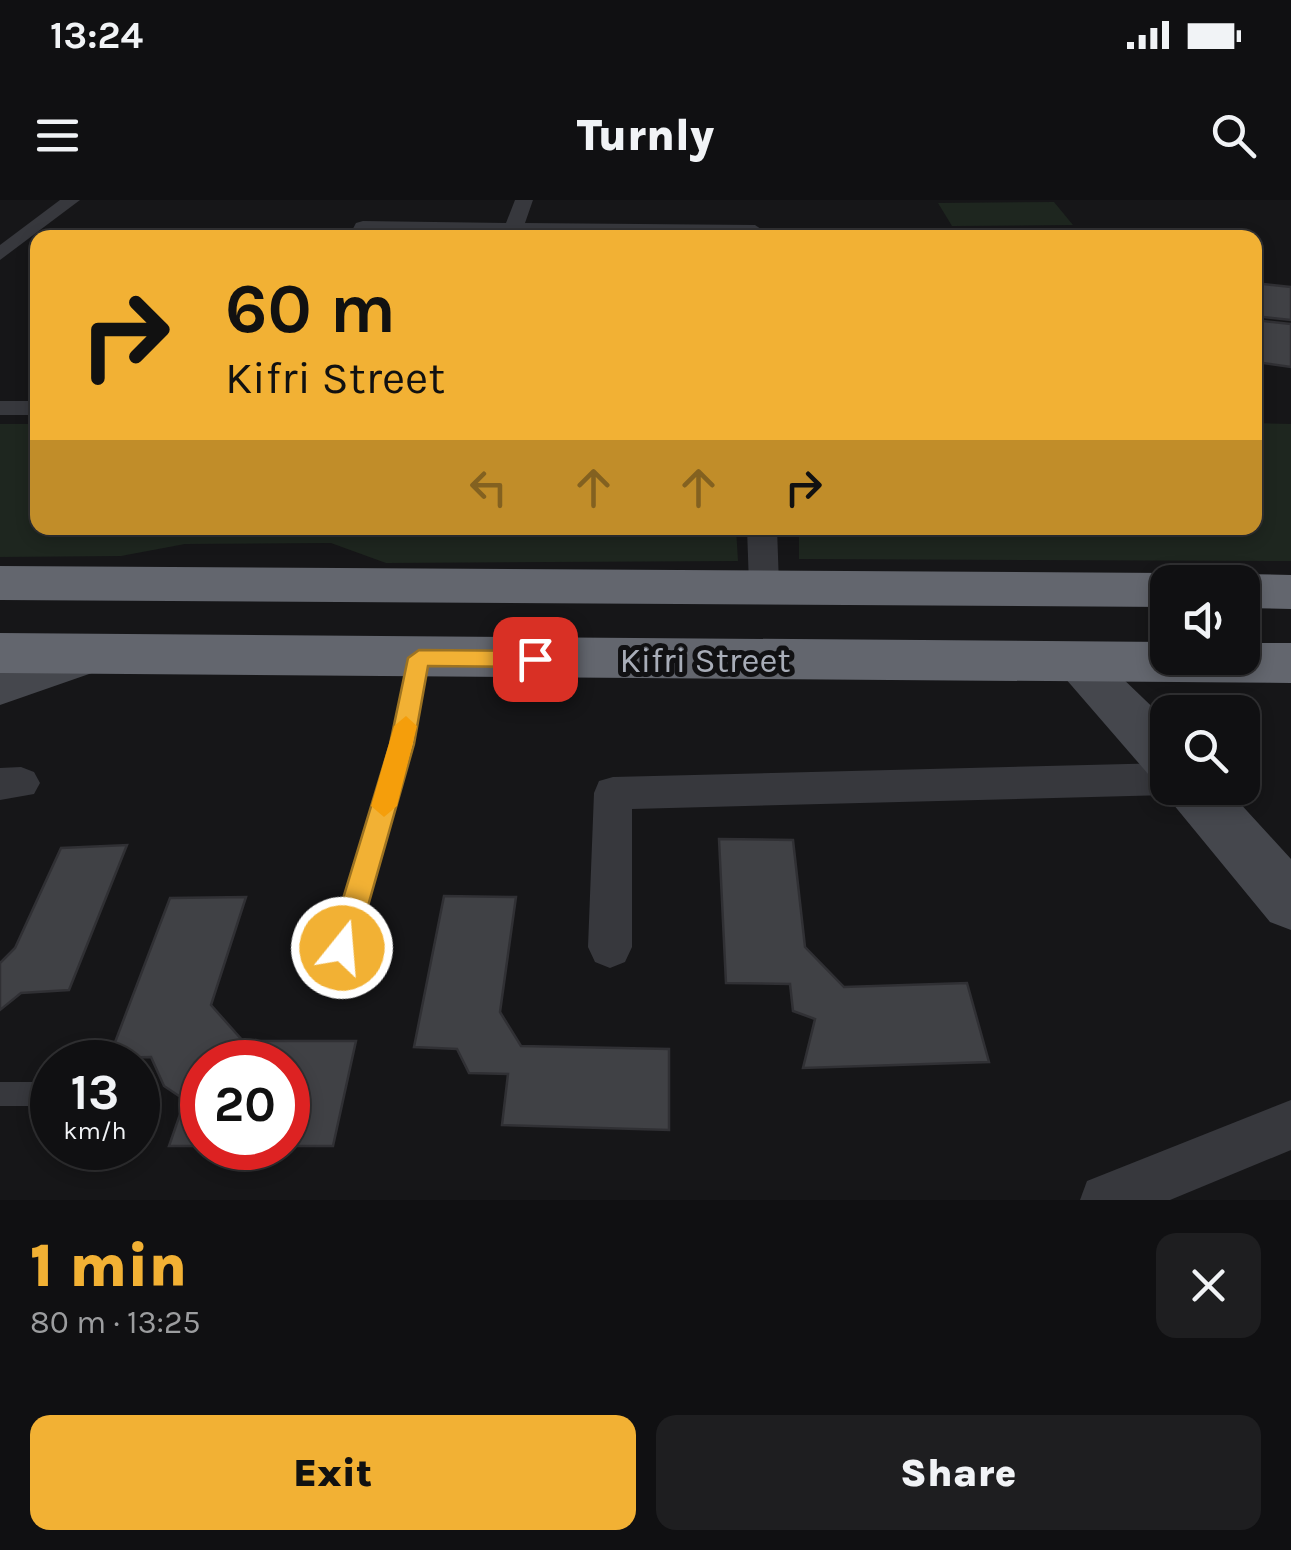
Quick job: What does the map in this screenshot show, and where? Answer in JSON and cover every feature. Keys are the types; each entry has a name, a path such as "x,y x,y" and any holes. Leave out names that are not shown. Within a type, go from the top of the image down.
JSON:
{"highway":[{"path":"0,583 240,587 764,584 1150,590"},
{"path":"205,656 240,587"},
{"path":"1260,591 1291,592"},
{"name":"Kifri Street","path":"0,653 1291,663"}],"street":[{"path":"32,230 71,200"},
{"path":"513,230 524,200"},
{"path":"650,230 754,227"},
{"path":"361,230 426,230"},
{"path":"0,254 30,231"},
{"path":"0,408 30,408"},
{"path":"762,535 764,584"},
{"path":"0,686 94,653"},
{"path":"1076,663 1112,695 1150,738"},
{"path":"610,947 613,793 1150,778"},
{"path":"1207,805 1291,902"},
{"path":"1106,1200 1291,1126"}],"lane":[{"path":"342,948 402,744 419,658"},
{"path":"0,1094 30,1094"}],"shaded area":[{"path":"1054,202 1073,225 952,226 938,203"},
{"path":"1262,423 1291,424 1291,561 799,559 799,535 1262,535"},
{"path":"0,424 30,424 30,535 736,535 738,561 386,563 331,543 185,544 121,556 0,557"}],"building":[{"path":"1262,284 1291,287 1291,320 1262,317"},
{"path":"1262,321 1291,324 1291,367 1262,363"},
{"path":"719,839 793,840 805,947 844,987 967,983 989,1062 803,1068 815,1019 793,1011 790,984 726,983"},
{"path":"127,845 69,990 21,993 0,1010 0,963 15,948 61,848"},
{"path":"444,896 516,897 500,1012 521,1046 669,1049 669,1130 502,1125 508,1074 469,1073 457,1049 414,1047"},
{"path":"246,897 211,1005 242,1040 180,1040 180,1097 164,1086 160,1077 160,1040 116,1040 170,898"},
{"path":"310,1041 356,1041 333,1146 310,1146"},
{"path":"180,1114 180,1146 169,1146"}],"slow traffic":[{"path":"384,806 406,726"}],"route":[{"path":"342,948 402,744 419,658 535,659"}]}
